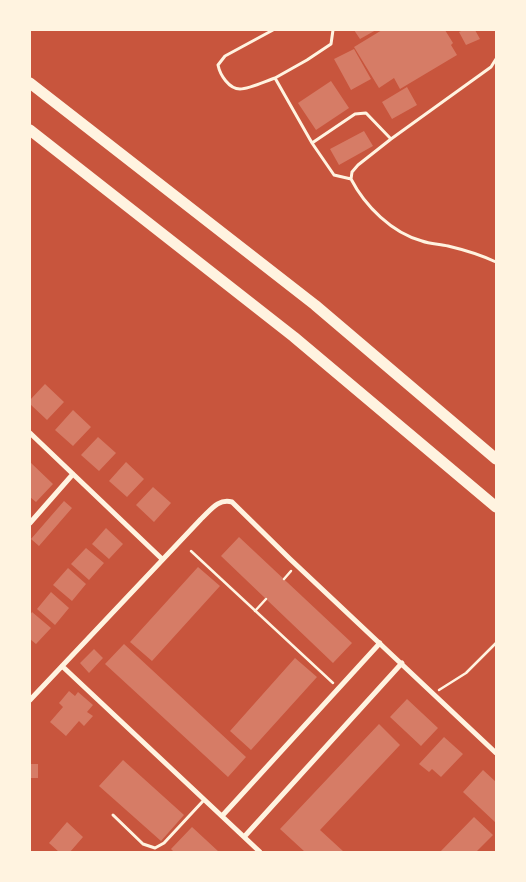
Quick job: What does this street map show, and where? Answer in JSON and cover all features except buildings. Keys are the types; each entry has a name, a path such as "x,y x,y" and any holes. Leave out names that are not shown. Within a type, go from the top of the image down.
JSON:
{"main road":[{"path":"30,83 315,305 496,459"},
{"path":"30,130 294,337 496,507"}],"street":[{"path":"30,433 162,559"},
{"path":"30,523 73,474"},
{"path":"30,700 162,559 217,504 224,501 232,502 496,752"},
{"path":"222,816 380,643"},
{"path":"244,837 402,663"},
{"path":"62,666 260,852"}],"lane":[{"path":"273,30 226,56 218,65 219,71 229,86 240,89 275,78 331,44 333,30"},
{"path":"496,59 491,67 391,139 358,166 352,172 351,179 366,202 386,222 410,236 421,241 449,246 496,262"},
{"path":"275,78 312,143 334,176 351,179"},
{"path":"312,143 355,114 366,113 391,139"},
{"path":"113,816 143,844 155,848 164,843 204,800"}],"path":[{"path":"191,551 339,688"},
{"path":"255,610 266,599"},
{"path":"434,694 466,674 496,643"}]}
